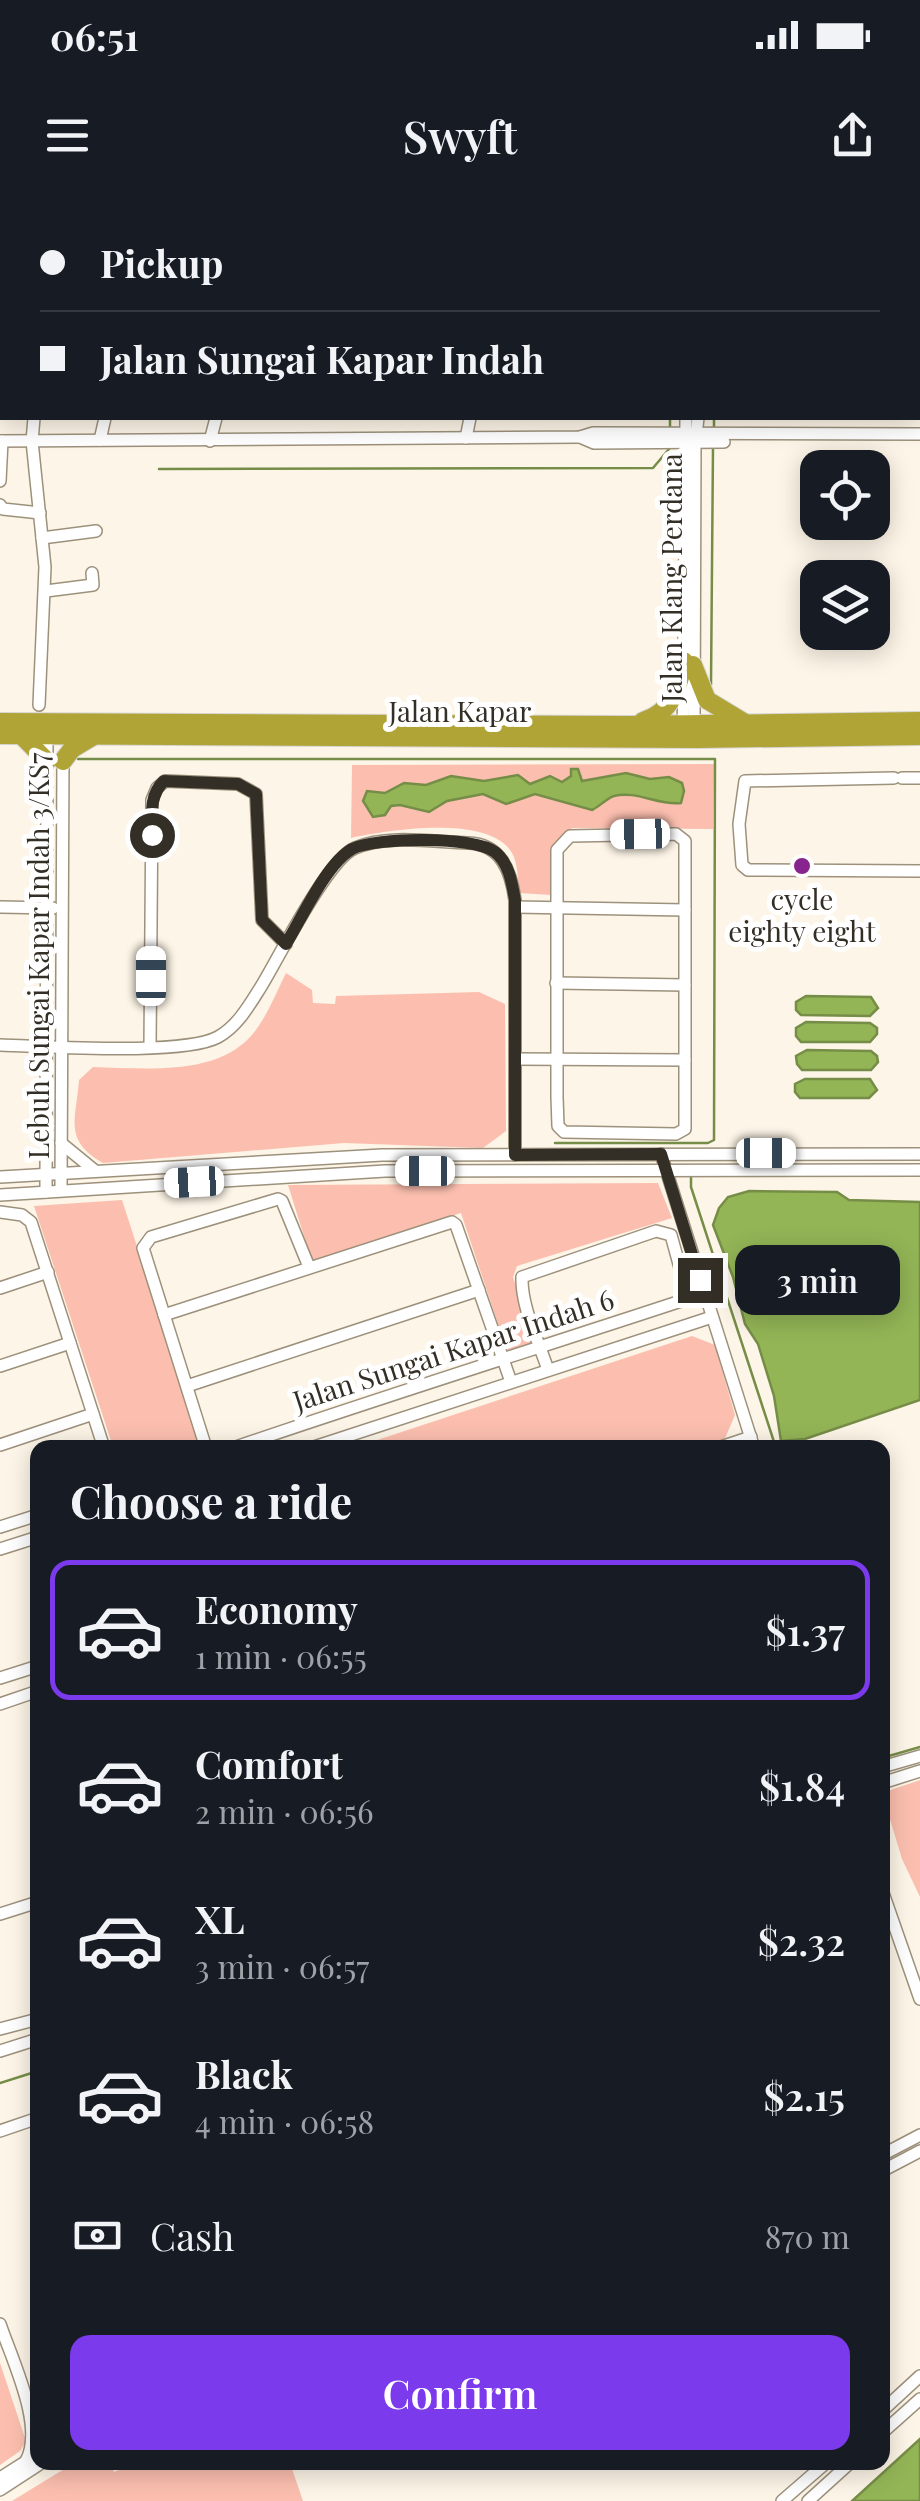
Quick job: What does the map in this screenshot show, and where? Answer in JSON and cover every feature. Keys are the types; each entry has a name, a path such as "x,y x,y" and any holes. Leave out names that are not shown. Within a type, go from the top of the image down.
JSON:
{"highway":[{"path":"688,663 708,700 746,723"},
{"path":"628,725 665,710 673,701 688,663"},
{"name":"Jalan Kapar","path":"0,722 628,725 689,732 746,723 920,720"},
{"name":"Jalan Kapar","path":"0,735 20,735 52,724 97,735 689,732 920,736"},
{"path":"20,735 55,761 97,735"}],"street":[{"name":"Lebuh Sungai Kapar Indah 3/KS7","path":"34,420 32,441 46,591 62,908 60,1190"},
{"path":"100,440 105,420"},
{"path":"210,442 216,420"},
{"path":"466,438 470,420"},
{"name":"Jalan Klang Perdana","path":"686,420 689,732"},
{"name":"Jalan Klang Perdana","path":"685,439 697,420"},
{"path":"0,482 1,441 580,437 594,443 920,434"},
{"path":"0,505 40,514"},
{"path":"42,538 96,531"},
{"path":"46,591 93,585 92,573"},
{"name":"Lebuh Sungai Kapar Indah 3/KS7","path":"46,1192 47,908 55,761"},
{"path":"920,778 745,780 739,824 742,864 748,870 920,871"},
{"path":"150,1047 152,800 164,781 238,784 256,794 262,920 286,944"},
{"path":"676,834 685,841 685,1130 676,1134 561,1130 558,1126 555,908 558,850 570,836 676,834"},
{"path":"0,1045 185,1048 220,1037 244,1014 332,868 352,848 397,840 480,843 498,853 512,876 515,1155"},
{"path":"0,907 62,908"},
{"path":"515,907 686,910"},
{"path":"556,982 685,985"},
{"path":"515,1060 685,1060"},
{"path":"60,1143 94,1170"},
{"path":"20,1176 39,1159 46,1145"},
{"path":"661,1154 751,1440"},
{"path":"0,1177 328,1156 920,1154"},
{"path":"0,1195 385,1172 920,1170"},
{"path":"203,1440 143,1248 150,1238 278,1199 309,1266"},
{"path":"0,1212 22,1215 32,1222 101,1440"},
{"path":"164,1315 452,1222 511,1382"},
{"name":"Jalan Sungai Kapar Indah 6","path":"257,1440 540,1347 688,1298 670,1234 664,1230 527,1274 521,1281 540,1347"},
{"path":"0,1288 48,1272"},
{"path":"186,1386 479,1290"},
{"name":"Jalan Sungai Kapar Indah 6","path":"336,1440 712,1317"},
{"path":"0,1366 70,1344"},
{"path":"540,1347 548,1370"},
{"path":"0,1445 93,1414"},
{"path":"0,1527 30,1518"},
{"path":"0,1550 30,1540"},
{"path":"0,1678 30,1669"},
{"path":"0,1704 30,1695"},
{"path":"890,1765 920,1756"},
{"path":"890,1780 920,1771"},
{"path":"0,1914 30,1905"},
{"path":"890,1913 920,2000"},
{"path":"0,2029 30,2021"},
{"path":"0,2051 30,2042"},
{"path":"0,2131 30,2121"},
{"path":"890,2151 920,2135"},
{"path":"890,2166 920,2150"},
{"path":"0,2324 30,2410"},
{"path":"890,2404 920,2376"},
{"path":"890,2426 920,2399"},
{"path":"0,2478 30,2459"},
{"path":"0,2490 31,2470"},
{"path":"782,2501 818,2470"},
{"path":"808,2501 841,2470"}],"shaded area":[{"path":"714,764 713,829 572,828 553,852 551,895 519,893 512,853 500,841 482,833 437,828 351,838 352,765"},
{"path":"571,769 578,769 582,781 626,773 650,779 669,777 682,783 681,803 622,795 611,797 592,810 535,794 506,804 483,794 447,801 429,812 391,806 385,815 373,817 363,801 367,791 385,793 404,783 426,785 451,776 484,781 518,775 530,784 550,776 562,782 571,776"},
{"path":"286,973 312,990 313,1003 335,1004 336,996 479,992 505,1004 506,1131 483,1148 344,1143 103,1163 82,1146 75,1128 79,1080 93,1067 177,1067 218,1058 251,1036"},
{"path":"806,996 871,997 878,1008 870,1016 801,1015 796,1002"},
{"path":"806,1022 870,1023 877,1028 877,1034 870,1042 801,1042 796,1028"},
{"path":"807,1050 871,1051 878,1062 871,1070 802,1070 796,1056"},
{"path":"805,1079 870,1079 877,1090 869,1098 800,1098 795,1084"},
{"path":"658,1183 672,1218 517,1266 513,1277 534,1342 507,1351 461,1213 312,1262 288,1185"},
{"path":"749,1191 837,1192 849,1200 920,1202 920,1400 805,1439 781,1440 774,1396 758,1344 745,1324 733,1277 713,1225 728,1197"},
{"path":"122,1200 200,1440 111,1440 34,1206"},
{"path":"692,1336 715,1345 735,1415 724,1440 377,1440"},
{"path":"920,1780 920,1897 902,1859 890,1819 890,1790"},
{"path":"0,2363 26,2441 20,2451 0,2465"},
{"path":"920,2439 920,2501 852,2501 890,2470"},
{"path":"63,2470 292,2470 303,2501 12,2501"}],"waterway":[{"path":"670,420 670,426"},
{"path":"714,420 714,429"},
{"path":"711,685 713,447"},
{"path":"159,469 653,468 669,449"},
{"path":"78,759 715,759 714,1140 555,1143"},
{"path":"691,1175 691,1187 773,1440"},
{"path":"890,1756 920,1747"},
{"path":"0,2083 30,2074"}],"place":[{"name":"cycle eighty eight","path":"802,866"}],"route":[{"path":"152,835 152,800 164,781 238,784 256,794 262,920 286,944 332,868 352,848 397,840 480,843 498,853 512,876 515,900 515,1155 661,1154 700,1280"}]}
